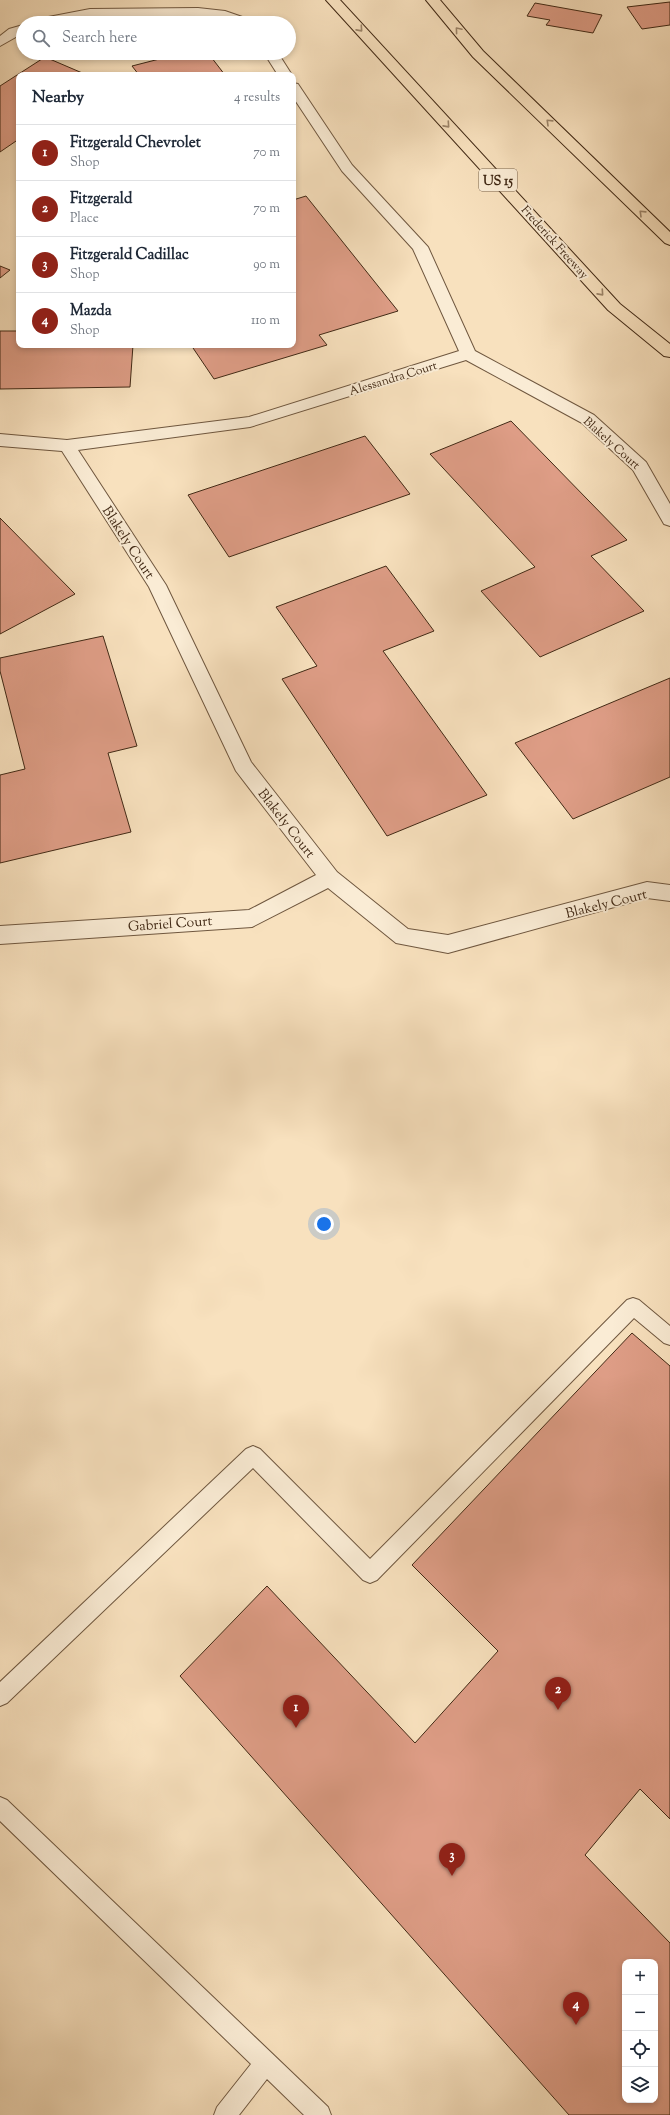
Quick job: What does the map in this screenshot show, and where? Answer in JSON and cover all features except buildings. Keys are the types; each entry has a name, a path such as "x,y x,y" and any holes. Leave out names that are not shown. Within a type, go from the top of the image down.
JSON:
{"highway":[{"name":"Frederick Freeway","path":"333,0 614,307 670,352"},
{"path":"433,0 478,54 670,240"}],"street":[{"path":"74,16 90,13 198,12 227,16"},
{"path":"0,42 16,31"},
{"path":"275,60 283,72"},
{"path":"296,91 347,168 420,246 468,354"},
{"name":"Alessandra Court","path":"0,440 67,446 250,422 468,354"},
{"name":"Blakely Court","path":"468,354 588,420 640,466 670,520"},
{"name":"Blakely Court","path":"67,446 157,585 243,766 330,878 403,937 448,944 647,890 670,893"},
{"name":"Gabriel Court","path":"0,935 252,918 330,878"}],"lane":[{"path":"0,1696 253,1455 370,1573 634,1306 670,1337"},
{"path":"0,1807 320,2115"},
{"path":"225,2115 265,2063"}],"place":[{"name":"Fitzgerald","path":"558,1710"},
{"name":"Fitzgerald Chevrolet","path":"296,1728"},
{"name":"Fitzgerald Cadillac","path":"452,1876"},
{"name":"Mazda","path":"576,2025"}]}
